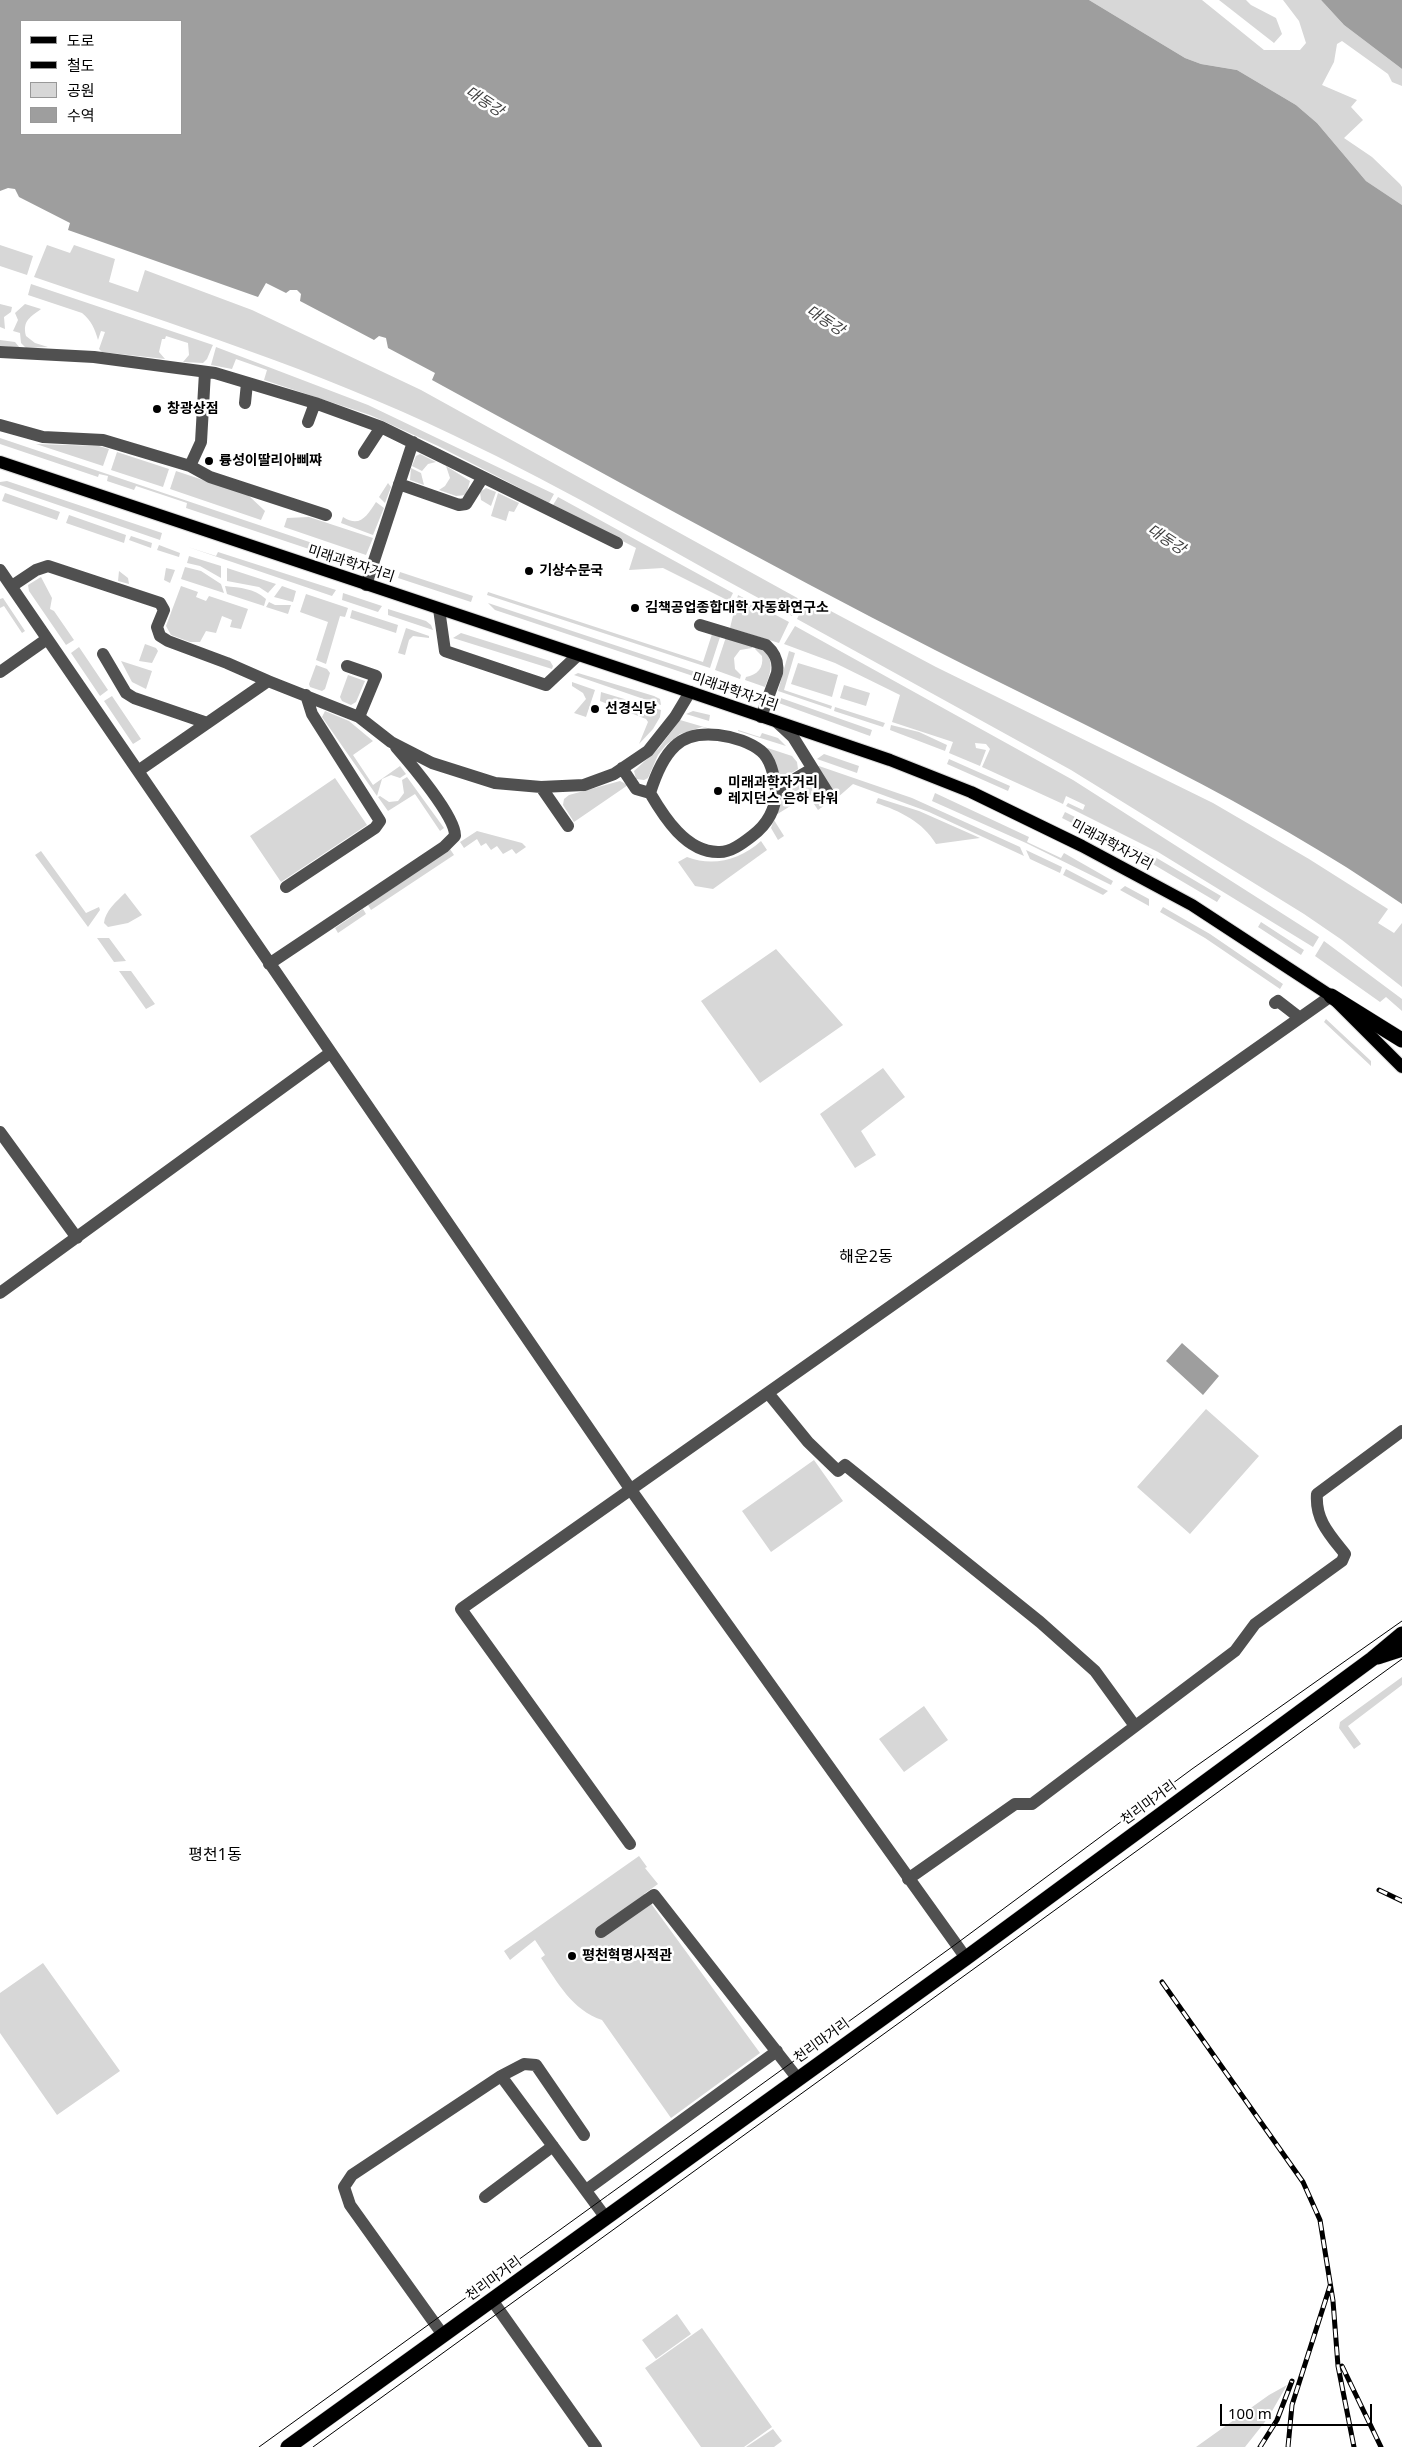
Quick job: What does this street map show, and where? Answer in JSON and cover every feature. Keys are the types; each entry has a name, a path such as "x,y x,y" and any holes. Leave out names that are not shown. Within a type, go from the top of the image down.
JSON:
{"highway":[{"path":"1331,996 1402,1040"},
{"path":"1372,1659 1402,1628"},
{"name":"천리마거리","path":"288,2447 966,1958 1372,1659 1402,1634"},
{"name":"천리마거리","path":"1372,1659 1402,1642"},
{"path":"1372,1659 1402,1649"}],"main road":[{"name":"미래과학자거리","path":"0,462 690,692 890,760 971,792 1082,846 1192,905 1331,996 1402,1067"}],"street":[{"path":"0,352 94,357 205,372 315,403 381,427 617,543"},
{"path":"190,466 201,442 205,372"},
{"path":"245,403 247,383"},
{"path":"308,422 315,403"},
{"path":"0,425 43,437 103,440 190,466 210,477 326,515"},
{"path":"364,453 381,427"},
{"path":"366,585 413,442"},
{"path":"399,484 459,504 466,504 483,477"},
{"path":"12,586 36,570 48,566 160,603 164,610 157,627 160,636 359,717 391,742 409,761 448,816 455,829 455,836 444,847 269,964"},
{"path":"0,570 630,1490 966,1958"},
{"path":"439,609 445,651 546,685 578,655"},
{"path":"700,625 762,643 773,652 778,666 761,717"},
{"path":"0,672 46,638"},
{"path":"103,654 126,693 134,698 207,723"},
{"path":"348,666 376,676 359,717"},
{"path":"138,771 268,681"},
{"path":"391,742 432,763 495,783 541,787 584,785 614,774 648,751 660,737 690,692"},
{"path":"286,888 375,828 380,821 312,714 306,695"},
{"path":"778,723 793,737 831,798"},
{"path":"622,768 636,789 650,793 664,817 681,835 700,847 718,852 740,846 758,832 773,813 776,804 776,790 771,768 761,751 733,739 705,733 694,734 676,745 663,762 650,793"},
{"path":"776,790 812,769"},
{"path":"541,787 568,826"},
{"path":"630,1844 461,1609 1331,996"},
{"path":"1275,1003 1278,1001 1300,1018"},
{"path":"0,1293 330,1053"},
{"path":"0,1132 77,1238"},
{"path":"768,1393 808,1442 838,1471 846,1465 1040,1622 1095,1671 1135,1726"},
{"path":"908,1879 1015,1804 1032,1804 1234,1651 1255,1624 1342,1561 1346,1554 1320,1521 1316,1507 1317,1494 1402,1431"},
{"path":"601,1932 654,1895 798,2079"},
{"path":"586,2190 777,2051"},
{"path":"443,2335 350,2205 344,2187 352,2175 500,2076 524,2064 536,2065 584,2134"},
{"path":"500,2076 606,2218"},
{"path":"485,2197 553,2146"},
{"path":"492,2300 596,2447"}],"green space":[{"path":"1089,0 1202,0 1264,50 1300,50 1306,43 1299,21 1283,0 1321,0 1344,25 1402,69 1402,86 1392,82 1388,74 1342,41 1337,44 1334,62 1322,85 1357,100 1351,107 1363,120 1344,138 1372,157 1400,184 1402,187 1402,205 1366,181 1317,123 1296,105 1237,70 1201,64 1185,58"},
{"path":"1219,0 1246,0 1251,5 1276,18 1282,34 1274,43"},
{"path":"0,245 33,256 27,275 0,266"},
{"path":"47,245 70,253 74,245 115,259 109,282 138,292 145,270 252,310 421,390 801,600 792,616 496,456 350,390 193,331 34,277"},
{"path":"31,284 213,345 207,359 203,363 183,362 189,355 188,343 166,336 165,339 162,339 159,352 165,359 102,352 99,349 105,332 101,331 98,340 92,325 82,313 28,295"},
{"path":"0,304 12,307 11,312 4,317 5,329 0,327"},
{"path":"25,304 41,309 26,323 26,336 35,343 48,347 26,348 21,343 20,333 13,331 18,320 15,313"},
{"path":"0,340 15,342 20,348 0,346"},
{"path":"216,347 368,405 554,494 549,503 438,446 370,415 264,380 267,370 236,359 232,369 211,365"},
{"path":"0,438 348,555 345,561 186,508 187,503 136,486 134,490 107,481 108,476 99,474 98,477 0,444"},
{"path":"36,444 99,446 109,449 103,466"},
{"path":"117,452 169,469 163,487 111,470"},
{"path":"420,454 436,462 428,464 422,471 412,466 416,456"},
{"path":"446,466 470,481 466,495 456,496 439,490 445,486 450,478"},
{"path":"411,468 421,473 424,485 410,480"},
{"path":"176,471 248,495 265,511 261,520 170,489"},
{"path":"7,481 162,533 160,540 0,485 0,482"},
{"path":"388,483 391,487 385,503 379,497"},
{"path":"486,488 496,492 491,506 481,500 480,492"},
{"path":"5,493 60,512 57,520 2,501"},
{"path":"498,493 519,503 514,512 509,511 506,521 491,516"},
{"path":"558,497 733,593 729,601 663,568 629,570 636,548 553,505"},
{"path":"376,502 384,508 373,535 341,523 343,517 354,521 363,519"},
{"path":"69,515 126,535 124,543 66,523"},
{"path":"309,517 373,538 366,555 284,527 287,518"},
{"path":"131,536 152,543 151,548 129,540"},
{"path":"159,545 180,553 179,557 157,550"},
{"path":"188,547 216,556 218,552 336,590 332,596"},
{"path":"189,556 221,566 221,578 200,566 187,563"},
{"path":"185,567 201,571 221,584 224,593 181,579"},
{"path":"166,568 175,570 170,583 164,580"},
{"path":"227,568 276,584 268,593 259,587 227,581"},
{"path":"119,571 128,578 129,584 118,581"},
{"path":"400,572 473,596 471,602 398,578"},
{"path":"41,577 52,598 50,609 54,611 74,640 66,645 29,591 28,585"},
{"path":"181,586 198,592 196,597 206,601 209,596 248,609 241,629 230,627 232,620 222,616 216,633 206,631 200,642 190,642 171,635 166,626"},
{"path":"225,586 247,589 256,593 266,599 264,606 227,594"},
{"path":"282,586 296,591 293,602 274,597"},
{"path":"488,592 703,662 713,631 721,634 710,668 487,595"},
{"path":"343,593 382,606 378,612 342,600"},
{"path":"306,594 348,608 345,617 340,616 326,664 316,660 328,622 300,612"},
{"path":"738,595 789,622 779,643 730,628"},
{"path":"3,598 25,631 22,633 4,606 0,608 0,599"},
{"path":"812,601 936,667 1213,803 1309,859 1388,909 1378,923 1394,933 1402,923 1402,987 1342,940 1304,914 1071,770 797,619 805,602"},
{"path":"269,602 275,605 291,605 288,614 266,607"},
{"path":"488,603 762,694 754,696 729,688 495,610"},
{"path":"388,609 426,621 433,630 388,615"},
{"path":"352,610 398,625 396,633 350,618"},
{"path":"795,626 1073,780 1319,937 1313,947 1158,852 1066,806 1068,803 1083,810 1085,805 1066,796 1063,804 982,767 990,749 986,744 975,743 976,748 986,750 980,766 949,753 953,742 892,722 900,695 835,663 784,644"},
{"path":"406,628 429,636 429,638 413,636 409,640 405,655 398,653"},
{"path":"461,633 550,661 553,666 552,669 453,638"},
{"path":"726,637 752,646 752,648 740,650 734,658 735,669 741,675 740,679 715,670"},
{"path":"145,644 156,648 158,651 152,663 139,661"},
{"path":"79,647 108,690 100,696 71,653"},
{"path":"756,647 767,654 771,664 765,687 745,680 746,677 756,673 762,664 762,656 755,649"},
{"path":"789,651 795,653 784,690 832,706 831,709 778,691"},
{"path":"121,661 152,671 146,689 132,682"},
{"path":"798,663 838,675 832,697 791,684"},
{"path":"316,665 327,669 330,673 325,689 322,691 310,687 309,684"},
{"path":"578,673 654,696 660,699 661,705 574,675"},
{"path":"348,675 365,681 356,702 351,705 342,701 340,697"},
{"path":"572,682 595,690 586,717 574,713 586,699 583,693 572,686"},
{"path":"844,685 870,693 866,706 840,698"},
{"path":"601,692 661,710 660,717 653,729 639,744 648,722 646,719 600,701"},
{"path":"112,696 141,739 133,744 104,701"},
{"path":"778,697 872,730 870,736 776,702"},
{"path":"835,707 885,723 883,727 834,711"},
{"path":"325,711 349,721 373,741 353,755 373,785 400,766 406,774 400,778 391,775 382,779 377,796 322,717"},
{"path":"693,711 710,715 709,721 686,714"},
{"path":"680,720 728,734 702,727 680,734 666,745 658,755 648,778 644,780 636,779 634,771 659,748"},
{"path":"891,725 919,732 947,745 945,751 890,730"},
{"path":"738,731 760,737 762,733 778,738 786,746"},
{"path":"737,738 792,756 797,762 798,769 780,780 777,773"},
{"path":"824,754 859,766 857,773 817,759"},
{"path":"949,759 1010,786 1008,791 947,764"},
{"path":"816,765 912,798 1020,847 1024,856 929,812 853,784 837,798"},
{"path":"407,777 444,828 440,831 415,794 388,811 378,797 380,796 389,802 398,801 404,793 402,780"},
{"path":"335,778 367,825 281,882 250,836"},
{"path":"805,780 809,781 825,805 818,810 808,795 804,794 799,797 800,800 776,815 779,796"},
{"path":"620,781 628,785 574,822 563,805 564,799 569,795"},
{"path":"935,793 1029,837 1027,842 1061,858 1064,853 1113,881 1111,885 1026,843 932,801"},
{"path":"878,798 919,811 980,838 936,844 918,823 876,803"},
{"path":"1065,812 1155,857 1221,896 1217,902 1151,863 1062,818"},
{"path":"774,820 784,836 778,840 771,828"},
{"path":"477,831 522,843 526,847 516,854 512,849 503,854 497,846 491,850 486,843 481,846 477,839 464,848 460,842"},
{"path":"761,841 767,850 713,889 695,886 678,862 687,857 707,861 726,860 744,853"},
{"path":"450,849 454,855 371,910 368,905"},
{"path":"1026,850 1062,867 1060,873 1030,859"},
{"path":"41,851 86,913 99,907 100,910 88,927 35,855"},
{"path":"1066,869 1108,891 1103,895 1063,875"},
{"path":"1125,886 1149,899 1149,906 1120,890"},
{"path":"125,893 142,915 128,923 108,927 104,923 107,914"},
{"path":"1163,907 1210,934 1283,984 1280,989 1205,938 1160,912"},
{"path":"363,909 366,914 338,933 335,928"},
{"path":"1261,922 1304,950 1301,955 1258,927"},
{"path":"97,938 109,938 126,961 114,962"},
{"path":"1324,941 1402,999 1402,1011 1386,997 1380,1002 1315,956"},
{"path":"776,949 843,1025 760,1083 701,1001"},
{"path":"119,971 131,971 155,1004 146,1009"},
{"path":"1326,1019 1371,1061 1371,1066 1324,1022"},
{"path":"883,1068 905,1097 861,1131 876,1155 855,1168 820,1114"},
{"path":"1206,1409 1259,1456 1190,1534 1137,1487"},
{"path":"814,1460 843,1501 771,1552 742,1511"},
{"path":"1402,1677 1402,1685 1348,1726 1361,1744 1354,1749 1339,1728 1340,1722"},
{"path":"924,1706 948,1740 904,1772 879,1739"},
{"path":"639,1856 647,1867 645,1868 658,1884 644,1894 760,2053 671,2118 602,2020 582,2010 560,1986 541,1958 545,1955 535,1940 510,1960 504,1951"},
{"path":"43,1963 120,2071 57,2115 0,2033 0,1993"},
{"path":"677,2314 691,2334 656,2359 642,2340"},
{"path":"702,2328 772,2427 744,2447 701,2447 645,2368"},
{"path":"1287,2385 1268,2418 1245,2447 1196,2447 1269,2395"},
{"path":"773,2429 782,2441 774,2447 746,2447"}],"water":[{"name":"대동강","path":"0,0 1089,0 1185,58 1201,64 1237,70 1296,105 1317,123 1366,181 1402,205 1402,904 1346,867 1232,800 808,584 432,380 435,373 388,348 386,338 379,336 374,340 300,301 301,294 297,290 290,290 286,293 266,283 258,297 68,230 70,223 19,197 15,189 8,188 0,191"},
{"path":"1321,0 1402,0 1402,69 1344,25"},
{"path":"1182,1343 1219,1376 1203,1395 1166,1361"}],"tram line":[{"path":"259,2447 956,1944 1192,1769 1402,1621"},
{"path":"313,2447 1402,1659"}],"railway":[{"path":"1379,1890 1402,1901"},
{"path":"1162,1982 1303,2182 1320,2220 1333,2301 1338,2366 1354,2447"},
{"path":"1288,2447 1292,2405 1330,2286"},
{"path":"1342,2366 1381,2447"},
{"path":"1260,2447 1277,2420 1292,2381"}],"place":[{"name":"창광상점","path":"157,409"},
{"name":"륭성이딸리아삐쨔","path":"209,461"},
{"name":"기상수문국","path":"529,571"},
{"name":"김책공업종합대학 자동화연구소","path":"635,608"},
{"name":"선경식당","path":"595,709"},
{"name":"미래과학자거리 레지던스 은하 타워","path":"718,791"},
{"name":"평천혁명사적관","path":"572,1956"}],"district":[{"name":"해운2동","path":"866,1257"},
{"name":"평천1동","path":"215,1855"}]}
